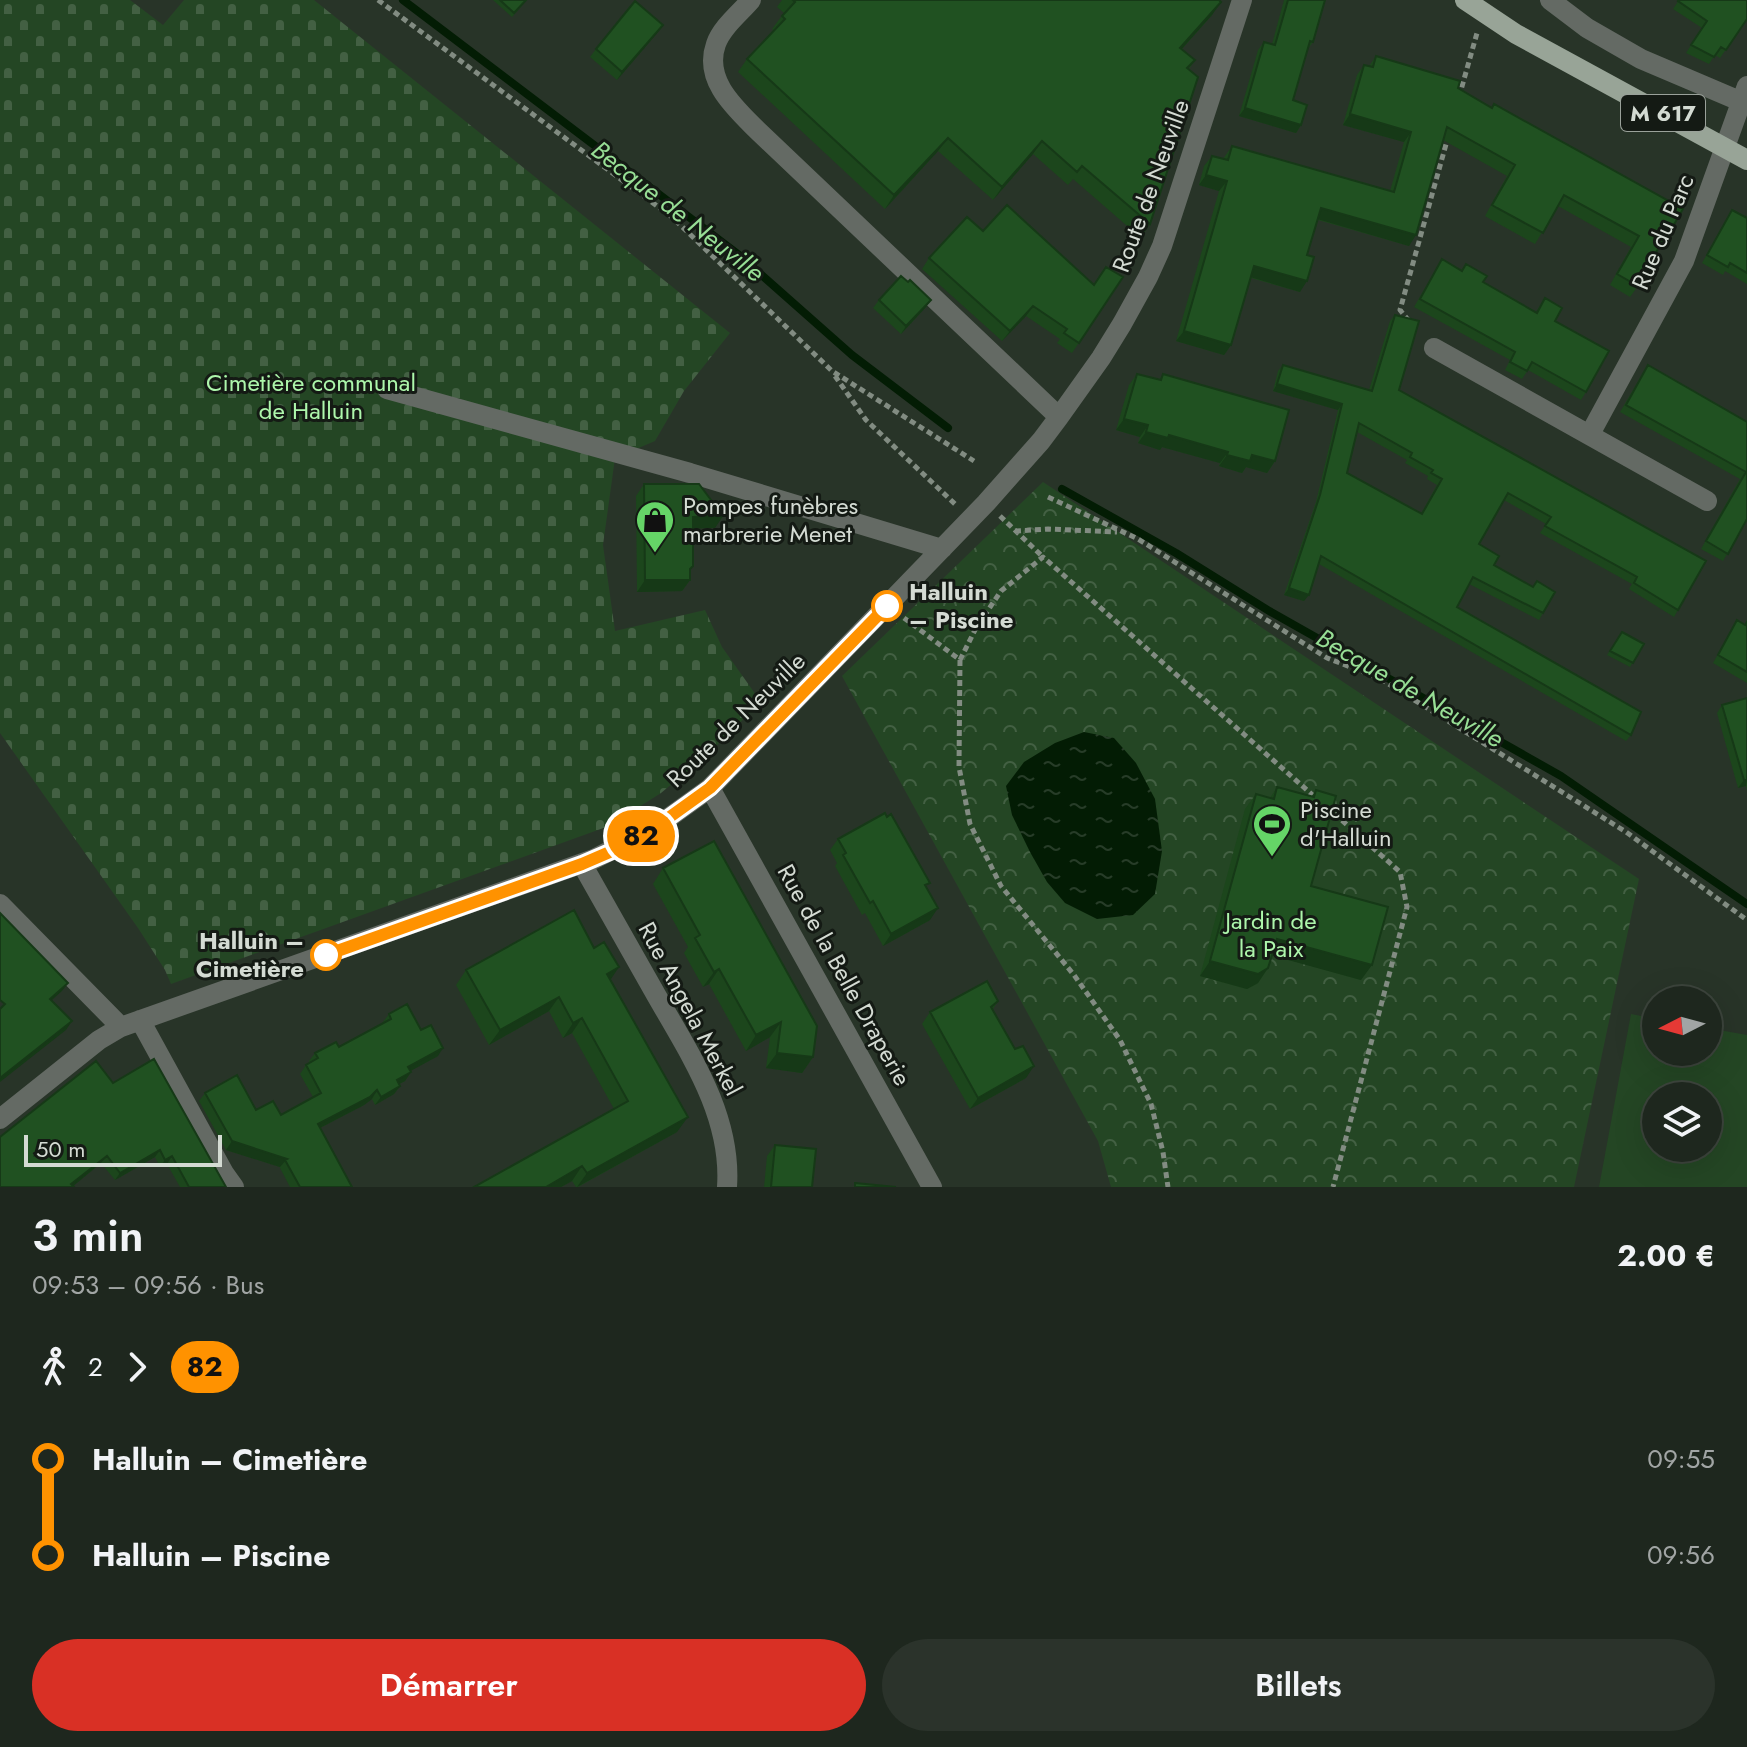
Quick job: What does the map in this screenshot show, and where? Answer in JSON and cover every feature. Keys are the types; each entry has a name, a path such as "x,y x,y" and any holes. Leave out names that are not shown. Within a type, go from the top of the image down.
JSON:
{"main road":[{"name":"M 617","path":"1465,0 1486,6 1516,34 1747,160"}],"street":[{"path":"751,0 716,44 714,71 725,97 1059,417"},
{"name":"Route de Neuville","path":"0,1119 99,1040 130,1023 582,864 626,845 653,829 710,788 986,503 1041,441 1101,358 1148,277 1162,246 1242,0"},
{"path":"1550,0 1587,28 1641,59 1745,97"},
{"name":"Rue du Parc","path":"1590,434 1684,261 1745,97"},
{"path":"1434,348 1707,501"},
{"path":"387,389 690,473 942,549"},
{"name":"Rue de la Belle Draperie","path":"710,788 932,1187"},
{"name":"Rue Angela Merkel","path":"582,864 710,1094 725,1144 727,1187"},
{"path":"0,904 130,1023 234,1187"}],"path":[{"path":"378,0 672,217 832,371 866,420 971,519"},
{"path":"1458,102 1486,6"},
{"path":"1434,348 1400,310 1450,131"},
{"path":"832,371 974,461"},
{"path":"1048,497 1138,539 1327,658 1379,678 1626,832 1747,920"},
{"path":"986,503 1400,872 1407,907 1333,1187"},
{"path":"1015,531 1118,532"},
{"path":"1043,557 1001,591 976,628 960,660 959,767 970,824 1001,886 1074,975 1120,1040 1151,1104 1168,1187"},
{"path":"887,605 960,660"}],"green space":[{"name":"Cimetière communal de Halluin","path":"0,0 130,0 163,25 184,0 314,0 730,333 684,391 655,441 615,458 603,545 615,631 705,610 722,647 761,702 707,755 661,793 609,826 171,984 138,928 0,733"},
{"name":"Jardin de la Paix","path":"1043,482 1639,879 1574,1187 1111,1187 1098,1141 842,676"},
{"path":"1631,1014 1642,1016 1642,1066 1722,1066 1722,1031 1747,1035 1747,1187 1599,1187"}],"water":[{"path":"1084,732 1114,738 1136,763 1155,799 1162,851 1155,894 1133,915 1097,919 1065,903 1047,882 1012,815 1006,786 1024,762 1055,743"}],"building":[{"path":"500,0 526,0 514,13"},
{"path":"793,0 1221,2 1180,48 1195,60 1187,68 1198,77 1150,224 1082,166 1077,172 1042,141 1002,187 948,138 894,195 747,59 785,19 782,16 795,2"},
{"path":"1288,0 1325,0 1293,100 1307,105 1301,125 1245,108 1264,42 1275,45"},
{"path":"1679,0 1747,0 1747,19 1726,50 1721,47 1714,57 1691,45 1707,21"},
{"path":"635,1 663,25 622,72 596,49"},
{"path":"1376,56 1460,81 1458,88 1492,108 1494,104 1683,209 1638,286 1617,274 1639,236 1564,195 1543,233 1497,208 1492,205 1515,165 1447,127 1416,235 1321,208 1307,255 1314,257 1307,281 1254,266 1231,345 1184,331 1227,181 1206,175 1212,156 1228,160 1232,146 1394,192 1411,132 1350,114 1364,65 1373,67"},
{"path":"1007,205 1094,285 1106,267 1123,277 1079,343 1064,333 1067,329 1033,306 1010,331 929,258 967,217 983,231"},
{"path":"1732,210 1747,218 1747,273 1707,255"},
{"path":"1442,259 1462,271 1466,264 1487,276 1483,282 1537,313 1545,298 1562,308 1555,321 1609,351 1586,392 1532,362 1527,371 1510,362 1515,352 1420,299"},
{"path":"901,276 908,282 910,280 931,300 906,326 879,300"},
{"path":"1395,315 1419,321 1399,390 1706,561 1678,610 1634,583 1637,577 1545,526 1551,517 1508,493 1479,544 1499,556 1494,565 1533,587 1537,581 1555,592 1543,613 1473,577 1457,607 1641,712 1631,735 1321,556 1309,595 1289,588 1320,495 1342,404 1277,384 1283,365 1372,391","holes":["1359,423 1412,453 1410,457 1442,479 1422,514 1347,473"]},
{"path":"1648,365 1747,422 1747,519 1728,554 1706,541 1746,472 1626,405"},
{"path":"1137,374 1161,380 1163,374 1289,410 1275,461 1252,455 1250,461 1227,455 1228,452 1169,435 1168,438 1146,432 1148,425 1124,419"},
{"path":"644,484 699,484 723,516 693,517 690,580 645,580"},
{"path":"1737,620 1745,625 1747,622 1747,672 1718,655"},
{"path":"1622,632 1644,644 1633,663 1610,651"},
{"path":"1747,698 1747,780 1744,780 1722,705"},
{"name":"Piscine d'Halluin","path":"1277,787 1314,797 1316,790 1336,796 1311,886 1388,907 1372,965 1277,939 1268,968 1258,974 1210,961 1256,794 1274,799"},
{"path":"885,813 887,817 891,814 930,883 925,885 938,908 891,934 843,855 846,853 838,839"},
{"path":"714,841 817,1026 813,1057 777,1053 781,1022 756,1035 719,969 714,972 695,938 700,935 663,868"},
{"path":"574,910 594,948 604,942 619,967 607,974 688,1117 587,1173 582,1166 546,1187 474,1187 628,1101 582,1018 573,1023 559,997 500,1030 466,970"},
{"path":"0,913 68,983 50,999 72,1021 0,1078 0,1009 5,1004 0,1000"},
{"path":"987,981 998,1001 991,1007 1015,1049 1023,1046 1034,1066 978,1098 930,1012"},
{"path":"407,1004 421,1030 431,1025 443,1048 408,1067 411,1072 397,1080 400,1086 381,1097 377,1090 370,1097 318,1124 352,1187 300,1187 287,1159 232,1141 205,1093 237,1075 256,1110 273,1101 281,1115 321,1093 306,1065 318,1058 315,1053 336,1042 339,1047 391,1019 389,1014"},
{"path":"154,1059 226,1187 189,1187 172,1156 165,1160 160,1150 120,1173 107,1156 71,1184 74,1187 0,1187 0,1137 96,1061 113,1083"},
{"path":"775,1145 816,1149 812,1187 771,1187"},
{"path":"855,1183 896,1187 855,1187"}],"waterway":[{"name":"Becque de Neuville","path":"403,0 739,255 852,355 948,428"},
{"name":"Becque de Neuville","path":"1062,489 1176,553 1271,612 1561,776 1747,904"}],"bus line":[{"name":"82","path":"326,955 582,864 626,845 653,829 710,788 887,606"}],"place":[{"name":"Pompes funèbres marbrerie Menet","path":"655,554"},
{"name":"Halluin – Piscine","path":"887,606"},
{"name":"Piscine d'Halluin","path":"1272,858"},
{"name":"Halluin – Cimetière","path":"326,955"}]}
